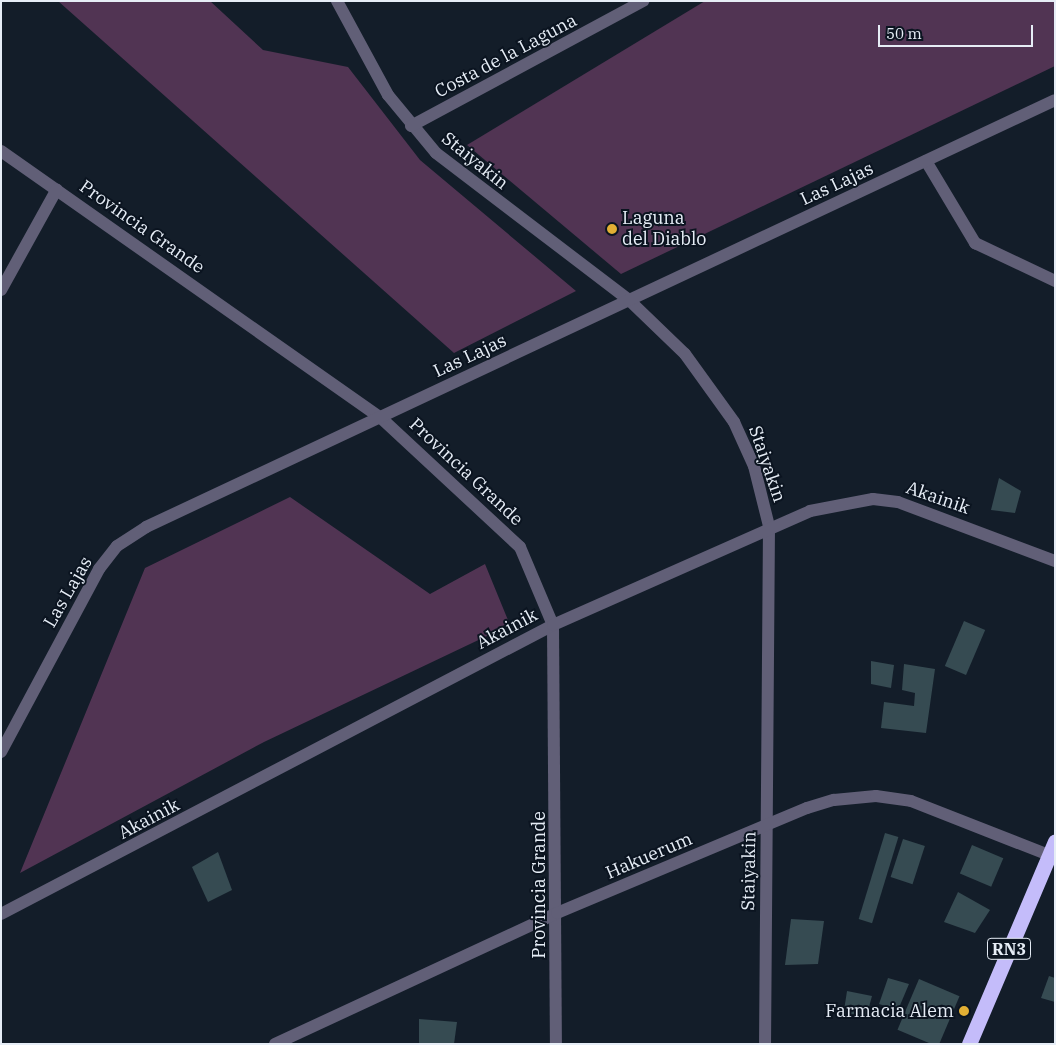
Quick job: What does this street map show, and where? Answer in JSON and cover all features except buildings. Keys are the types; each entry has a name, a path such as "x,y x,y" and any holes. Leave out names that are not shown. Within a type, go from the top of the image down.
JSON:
{"highway":[{"name":"RN3","path":"969,1044 1052,848"}],"street":[{"name":"Staiyakin","path":"337,1 388,95 411,126 465,178 630,301 685,354 734,422 754,466 769,526 765,1044"},
{"name":"Costa de la Laguna","path":"411,126 643,1"},
{"name":"Las Lajas","path":"1,752 99,569 117,546 146,526 630,301 1055,100"},
{"name":"Provincia Grande","path":"1,150 380,418 520,547 553,625 557,913 556,1044"},
{"path":"926,161 975,243 1055,281"},
{"path":"1,290 57,188"},
{"name":"Akainik","path":"1,914 553,625 769,526 841,503 898,502 1055,561"},
{"name":"Hakuerum","path":"275,1044 557,913 767,825 834,800 876,796 911,801 1052,848"}],"shaded area":[{"path":"58,1 210,1 263,50 348,67 420,160 576,291 454,353"},
{"path":"705,1 1055,1 1055,66 621,274 467,145"},
{"path":"290,497 430,594 485,564 510,625 264,742 20,873 145,568"}],"place":[{"name":"Laguna del Diablo","path":"612,229"},
{"name":"Farmacia Alem","path":"964,1011"}]}
